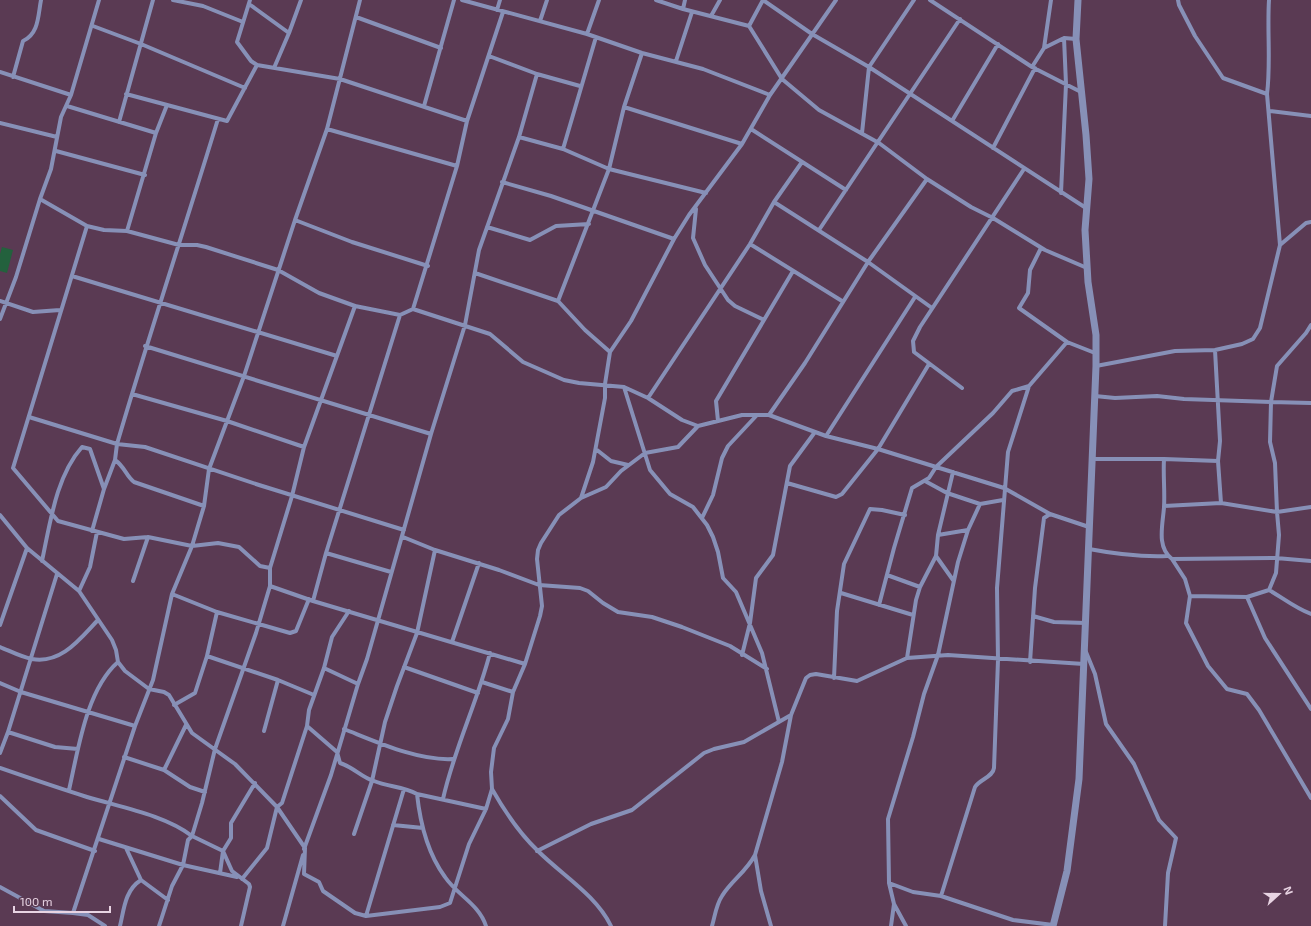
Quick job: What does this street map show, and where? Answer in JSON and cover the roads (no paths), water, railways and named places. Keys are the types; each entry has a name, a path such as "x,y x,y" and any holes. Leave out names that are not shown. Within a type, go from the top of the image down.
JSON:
{"street":[{"path":"13,76 23,41 35,32 41,0"},
{"path":"0,319 7,304 56,151 61,117 71,95 99,0"},
{"path":"119,122 126,94 142,44 153,0"},
{"path":"173,0 203,6 243,22"},
{"path":"203,6 204,0"},
{"path":"274,68 289,34 301,0"},
{"path":"73,912 99,839 124,757 149,689 172,594 192,546 204,506 209,469 260,332 278,270 327,129 360,0"},
{"path":"424,106 454,0"},
{"path":"462,0 587,34 642,53 676,61 727,77 770,95"},
{"path":"497,10 500,0"},
{"path":"540,21 547,0"},
{"path":"587,34 599,0"},
{"path":"656,0 692,12 749,26 782,79 819,110 862,132 927,179 971,207 993,218 1041,248 1087,268"},
{"path":"683,9 685,0"},
{"path":"711,16 720,0"},
{"path":"749,26 763,0 812,34 869,67 909,95 952,121 1086,208"},
{"path":"581,498 597,450 610,352 631,321 674,239 742,144 770,95 836,0"},
{"path":"862,132 869,67 914,0"},
{"path":"930,0 1033,68 1081,92"},
{"path":"993,148 1044,48 1051,0"},
{"path":"889,883 913,892 940,896 1013,920 1053,926 1068,871 1078,779 1085,649 1096,366 1096,335 1087,268 1085,230 1088,179 1076,39 1078,0"},
{"path":"1178,0 1179,5 1195,36 1223,78 1267,94"},
{"path":"1096,366 1175,351 1215,350 1248,342 1253,339 1260,328 1280,245 1270,111 1267,94 1270,72 1268,17 1269,0"},
{"path":"289,34 250,2 237,42 251,61 257,65 340,79 467,120"},
{"path":"413,309 428,266 457,166 467,120 503,12"},
{"path":"676,61 692,12"},
{"path":"356,17 441,48"},
{"path":"819,230 879,143 960,19"},
{"path":"92,26 142,44 245,88"},
{"path":"563,149 580,86 596,37"},
{"path":"1044,48 1064,38 1076,39"},
{"path":"1061,193 1066,84 1064,38"},
{"path":"952,121 998,44"},
{"path":"558,302 609,169 624,107 642,53"},
{"path":"489,56 537,74 580,86"},
{"path":"126,94 227,121 257,65"},
{"path":"0,72 71,95"},
{"path":"283,926 304,848 331,775 379,619 431,434 465,325 475,273 487,227 519,137 537,74"},
{"path":"128,231 156,133 167,105"},
{"path":"67,106 156,133"},
{"path":"624,107 742,144"},
{"path":"1270,111 1311,116"},
{"path":"92,531 104,489 115,460 117,444 145,346 179,245 218,118"},
{"path":"0,123 57,137"},
{"path":"327,129 457,166"},
{"path":"751,129 846,190"},
{"path":"519,137 563,149 609,169 706,194"},
{"path":"56,151 145,175"},
{"path":"648,398 750,244 774,202 802,162"},
{"path":"962,388 914,352 912,348 913,341 932,308 1024,169"},
{"path":"769,415 805,363 842,301 868,262 927,179"},
{"path":"502,182 594,211 674,239"},
{"path":"40,199 87,226 104,230 128,231 179,245 197,245 278,270 319,293 355,306 400,315 413,309 465,325 490,334 508,348 515,357 529,365 564,380 579,383 605,384 624,387 648,398 682,420 698,426"},
{"path":"774,202 868,262 932,308"},
{"path":"696,208 693,238 705,265 728,300 735,306 764,320"},
{"path":"295,220 352,242 428,266"},
{"path":"1280,245 1306,223 1311,222"},
{"path":"487,227 530,240 556,226 589,224"},
{"path":"87,226 60,310 13,468 58,521 130,540 148,538 192,546 218,543 239,547 260,566 270,568"},
{"path":"750,244 842,301"},
{"path":"1041,248 1030,270 1028,293 1019,308 1066,342 1095,353"},
{"path":"718,421 716,401 793,271"},
{"path":"475,273 558,302 585,330 610,352"},
{"path":"72,276 160,304 260,332 337,356"},
{"path":"826,436 915,297"},
{"path":"0,302 33,312 60,310"},
{"path":"159,926 183,865 188,840 192,836 205,792 215,749 270,586 270,568 292,496 304,447 322,401 355,306"},
{"path":"172,594 217,612 290,633 296,631 311,600 400,315"},
{"path":"1269,590 1276,573 1279,535 1275,463 1270,442 1271,402 1277,366 1306,333 1311,325"},
{"path":"1306,333 1311,336"},
{"path":"940,896 975,787 978,782 994,772 998,660 997,588 1008,452 1029,386 1066,342"},
{"path":"145,346 431,434"},
{"path":"1215,350 1220,441 1218,461 1221,503"},
{"path":"786,483 836,497 846,490 878,450 929,364"},
{"path":"879,605 912,488 929,478 936,467 994,413 1012,391 1029,386"},
{"path":"624,387 650,470 670,494 693,507 707,526 718,552 723,578 736,592 750,623 767,669 779,722"},
{"path":"132,394 227,421 304,447"},
{"path":"1094,396 1115,398 1157,396 1217,400 1311,403"},
{"path":"0,515 27,548 79,591 112,640 116,650 118,662 125,671 149,689 164,692 169,695 186,725 192,732 235,764 277,807 304,848 304,874 319,882 323,891 355,913 366,916 447,905 450,903 469,844 486,809 492,789 491,772 493,752 508,718 513,692 525,664 542,606 537,559 541,542 559,515 581,498 606,487 628,466 645,453 678,447 698,426 742,415 769,415 826,436 1004,488 1050,514 1089,527"},
{"path":"702,518 713,495 722,458 728,446 757,415"},
{"path":"28,417 117,444 145,447 292,496 340,509 404,530"},
{"path":"742,655 750,623 756,578 773,555 786,483 793,461 815,432"},
{"path":"42,561 52,515 67,471 82,447 90,449 104,489"},
{"path":"597,450 611,461 628,466"},
{"path":"1092,459 1218,461"},
{"path":"1164,459 1164,506 1161,536 1167,556"},
{"path":"115,460 125,469 129,478 134,482 204,506"},
{"path":"907,658 913,615 920,587 936,556 938,535 953,472"},
{"path":"925,481 947,493 980,504 1003,500"},
{"path":"1164,506 1221,503 1277,512 1311,507"},
{"path":"906,926 894,904 889,883 888,819 913,737 923,698 938,655 953,580 968,530 980,504"},
{"path":"834,678 837,611 841,593 844,564 867,513 873,508 904,515"},
{"path":"1030,662 1033,616 1044,518 1050,514"},
{"path":"938,535 968,530"},
{"path":"79,591 90,567 97,532"},
{"path":"403,537 435,550 479,563 539,585 588,590 603,603 618,612 664,620 730,646 742,655 767,669"},
{"path":"133,581 148,538"},
{"path":"0,625 27,548"},
{"path":"1089,549 1114,554 1147,557 1167,556 1172,559 1185,579 1190,596 1186,623 1208,666 1227,689 1247,694 1259,710 1311,798"},
{"path":"354,834 372,781 382,744 385,722 417,633 435,550"},
{"path":"326,553 391,572"},
{"path":"936,556 953,580"},
{"path":"1172,559 1276,558 1311,561"},
{"path":"452,642 479,563"},
{"path":"0,753 21,692 57,574"},
{"path":"887,575 920,587"},
{"path":"270,586 311,600 379,619 417,633 525,664"},
{"path":"1190,596 1247,597 1269,590 1282,597 1298,609 1311,614"},
{"path":"841,593 913,615"},
{"path":"1247,597 1265,638 1311,709"},
{"path":"240,878 267,848 277,807 282,803 307,726 308,715 324,668 332,637 349,611"},
{"path":"174,704 183,701 195,693 207,656 217,612"},
{"path":"1033,616 1054,622 1086,623"},
{"path":"0,647 31,659 50,660 70,649 98,621"},
{"path":"1085,649 1095,674 1106,724 1134,764 1159,820 1176,838 1168,873 1165,926"},
{"path":"443,800 453,759 482,682 490,653"},
{"path":"712,926 717,904 723,894 749,867 755,855 782,762 791,715 806,678 810,675 816,674 857,681 907,658 938,655 1030,662 1084,664"},
{"path":"207,656 314,694"},
{"path":"69,790 78,749 89,713 107,672 118,662"},
{"path":"404,667 478,692"},
{"path":"324,668 358,684"},
{"path":"264,731 278,680"},
{"path":"482,682 513,692"},
{"path":"0,683 21,692 135,726"},
{"path":"537,851 591,824 632,810 704,753 714,749 744,742 791,715"},
{"path":"164,770 170,761 181,732 186,725"},
{"path":"307,726 337,752 340,763 352,767 372,781 417,794 486,809"},
{"path":"344,729 382,744 438,760 453,759"},
{"path":"8,732 55,747 78,749"},
{"path":"124,757 164,770 190,787 205,792"},
{"path":"0,768 181,827 192,836 223,852 232,872 247,882 250,887 241,926"},
{"path":"220,873 223,852 232,838 231,823 255,783"},
{"path":"366,916 404,789"},
{"path":"492,789 519,831 537,851 602,910 610,926"},
{"path":"417,794 423,828 437,863 445,878 478,910 486,926"},
{"path":"0,796 36,830 95,851"},
{"path":"393,825 423,828"},
{"path":"99,839 183,865 240,878"},
{"path":"126,848 141,880 168,900"},
{"path":"755,855 761,891 770,916 771,926"},
{"path":"120,926 129,892 133,885 141,880"},
{"path":"0,887 44,911 73,912 88,915 105,926"},
{"path":"891,926 894,904"}]}
